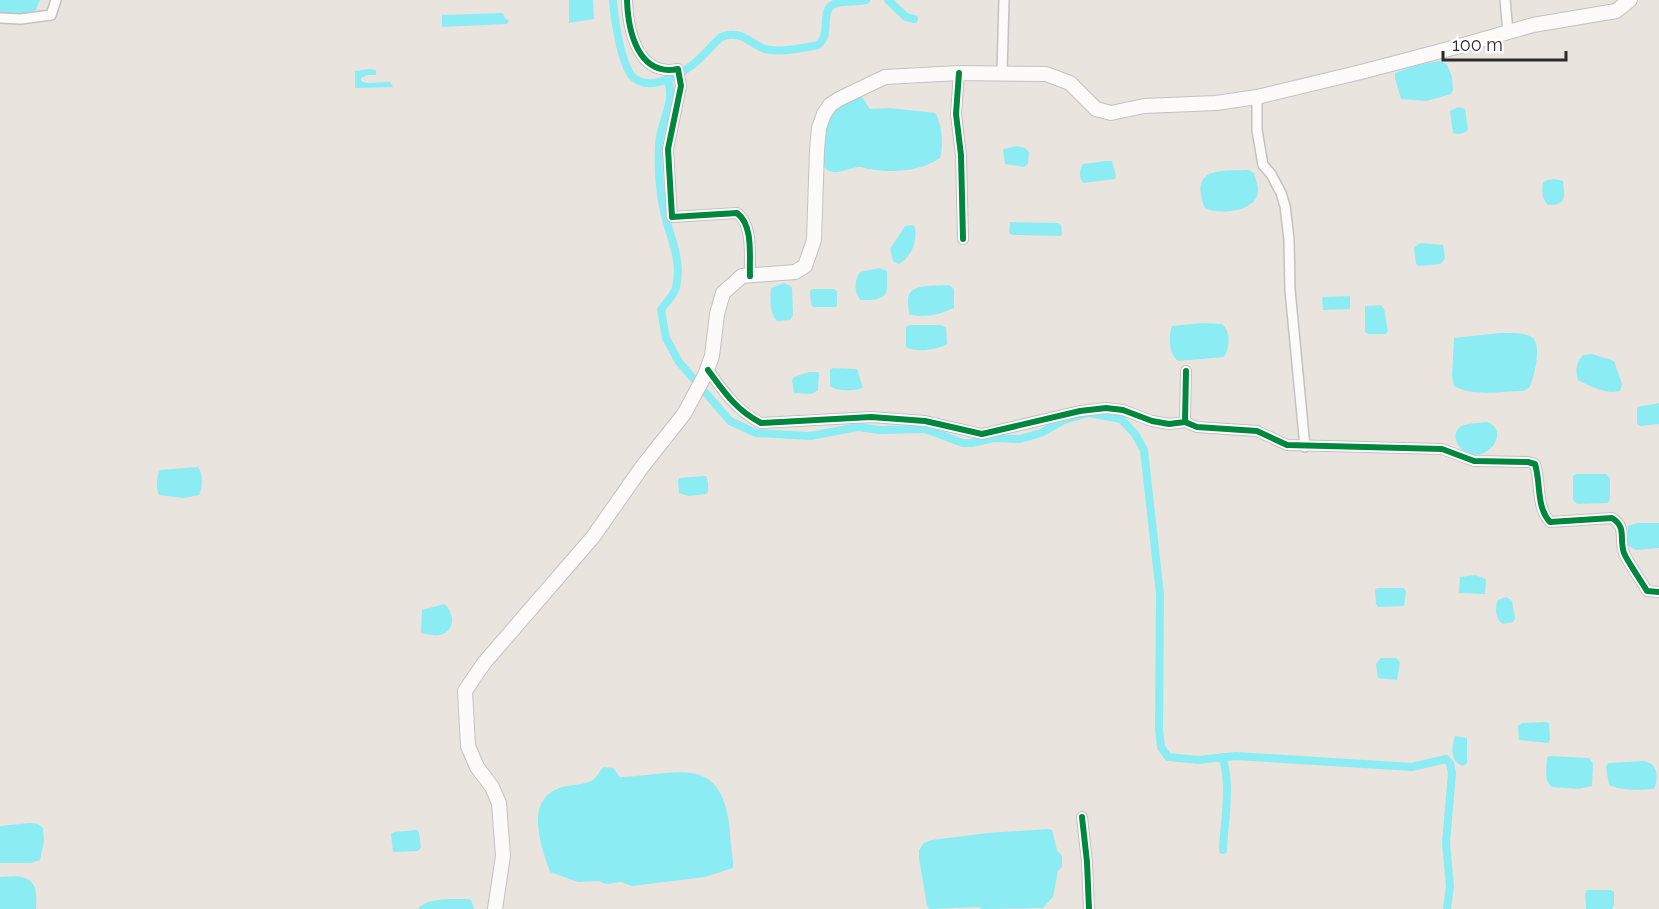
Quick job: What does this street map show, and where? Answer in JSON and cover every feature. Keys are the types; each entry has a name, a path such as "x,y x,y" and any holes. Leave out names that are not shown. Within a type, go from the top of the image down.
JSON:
{"main road":[{"path":"495,909 503,856 499,803 492,787 477,767 468,746 465,691 483,663 593,537 642,467 674,428 707,372 723,292 742,276 795,272 805,266 814,240 819,128 830,105 885,76 959,73 1046,74 1076,87 1096,109 1111,113 1144,105 1216,103 1257,97 1383,66 1533,25 1616,11 1630,0"}],"street":[{"path":"0,18 21,19 51,15 56,0"},
{"path":"627,0 633,40 647,63 667,71 678,69 681,86 668,149 672,217 737,213 743,217 747,224 750,276"},
{"path":"1002,73 1004,0"},
{"path":"1505,0 1508,32"},
{"path":"959,73 956,114 961,154 963,239"},
{"path":"1257,97 1257,130 1263,165 1271,174 1285,206 1289,239 1290,290 1305,447"},
{"path":"1185,422 1186,370"},
{"path":"707,372 728,399 746,415 761,423 871,417 925,421 982,434 1080,411 1106,408 1123,410 1152,421 1169,424 1185,422 1197,428 1257,431 1287,445 1442,449 1474,461 1528,462 1535,464 1545,517 1551,522 1612,518 1617,521 1621,525 1624,553 1647,591 1659,592"},
{"path":"1082,817 1089,909"}],"water":[{"path":"0,0 40,0 36,10 22,16 0,15"},
{"path":"569,0 593,0 594,19 569,23"},
{"path":"503,13 509,21 507,24 442,27 442,15"},
{"path":"1439,61 1447,64 1452,77 1451,94 1426,101 1401,99 1395,73"},
{"path":"376,70 376,75 367,75 361,78 361,81 366,83 390,82 393,87 355,88 355,71"},
{"path":"862,97 870,109 890,108 935,113 942,135 940,158 924,166 906,170 887,171 856,167 833,172 825,168 823,141 831,115 843,103"},
{"path":"1458,107 1465,109 1468,130 1459,134 1453,133 1450,111"},
{"path":"1017,146 1029,152 1028,164 1024,167 1005,164 1003,149"},
{"path":"1112,161 1115,179 1083,183 1080,174 1083,164"},
{"path":"1249,170 1254,173 1258,188 1254,201 1234,211 1205,208 1201,195 1204,178 1218,172"},
{"path":"1563,181 1564,196 1559,204 1548,205 1544,200 1543,182"},
{"path":"1010,222 1058,223 1061,225 1062,234 1061,236 1012,235 1009,233"},
{"path":"905,226 915,227 913,248 899,264 893,261 890,249"},
{"path":"1421,243 1443,245 1445,258 1441,264 1419,266 1416,264 1414,247"},
{"path":"880,268 887,271 885,295 876,299 860,300 856,286 860,272"},
{"path":"784,283 792,287 793,315 790,320 777,321 771,310 771,288"},
{"path":"949,285 954,289 954,308 932,315 909,314 908,298 913,290"},
{"path":"813,289 837,291 836,307 813,307 810,291"},
{"path":"1350,296 1350,309 1323,310 1322,297"},
{"path":"1381,305 1384,309 1388,331 1386,334 1368,334 1365,332 1365,306"},
{"path":"1222,324 1225,327 1229,340 1224,357 1178,361 1170,345 1172,326"},
{"path":"910,325 946,327 947,344 927,350 906,347 906,327"},
{"path":"1500,333 1526,335 1536,342 1536,363 1529,388 1523,391 1488,393 1454,386 1452,376 1454,338"},
{"path":"1592,354 1614,361 1622,384 1620,391 1604,391 1578,380 1576,369 1579,361 1583,355"},
{"path":"832,368 857,369 863,388 846,390 830,386"},
{"path":"809,372 819,374 818,390 812,394 794,393 792,380 794,377"},
{"path":"1659,403 1659,424 1640,426 1637,424 1637,407"},
{"path":"1487,422 1497,431 1497,437 1490,449 1477,455 1462,450 1456,439 1456,432 1459,428 1468,424"},
{"path":"198,467 202,481 199,495 184,498 159,495 157,482 160,470"},
{"path":"1576,474 1606,474 1610,478 1608,503 1577,504 1573,500 1573,476"},
{"path":"706,476 708,492 706,494 688,496 679,493 679,478"},
{"path":"1638,523 1659,523 1659,548 1636,550 1627,545 1628,526"},
{"path":"1475,575 1486,579 1485,594 1459,593 1460,577"},
{"path":"1404,588 1406,591 1404,606 1378,607 1375,589"},
{"path":"1506,597 1512,601 1515,618 1513,622 1503,624 1497,616 1496,606 1498,600"},
{"path":"444,604 450,610 451,627 442,634 421,633 422,610"},
{"path":"1381,658 1396,658 1400,662 1397,680 1378,678 1376,664"},
{"path":"1522,723 1549,723 1550,740 1548,743 1519,740 1518,726"},
{"path":"1455,736 1467,738 1467,763 1463,766 1456,761 1453,754"},
{"path":"1549,756 1589,758 1593,764 1592,786 1578,789 1552,787 1546,778"},
{"path":"1644,761 1655,768 1657,780 1654,789 1625,789 1609,785 1606,767 1608,763"},
{"path":"604,767 613,768 620,777 678,772 694,773 707,778 718,789 726,806 733,868 705,877 632,886 621,882 606,884 599,881 578,882 550,872 538,828 540,805 555,790 591,781"},
{"path":"38,824 43,828 44,841 40,860 31,863 0,863 0,826"},
{"path":"417,830 421,847 418,851 393,852 391,834"},
{"path":"1052,830 1057,850 1062,856 1062,866 1058,871 1053,897 1043,908 930,909 927,906 919,858 919,850 924,843 988,833"},
{"path":"15,876 32,882 36,891 36,909 0,909 0,877"},
{"path":"1587,890 1614,892 1612,909 1586,909"},
{"path":"471,900 474,909 418,909 428,902"}],"waterway":[{"path":"613,0 621,51 628,70 632,76 646,83 662,81 678,74 695,63 721,37 729,35 743,37 770,50 788,50 818,45 824,37 826,17 832,5 840,2 866,0"},
{"path":"888,0 906,17 914,19"},
{"path":"668,80 670,97 660,138 659,170 662,203 677,258 678,277 672,296 661,310 666,338 679,362 730,421 756,433 810,436 858,427 879,430 925,429 963,443 972,443 994,438 1020,439 1041,433 1064,420 1089,413 1121,419 1135,434 1144,450 1160,594 1159,729 1161,747 1168,757 1198,760 1236,756 1412,767 1446,759 1450,763 1452,773 1446,843 1450,886 1447,909"},
{"path":"1222,757 1227,778 1223,850"}],"cycle path":[{"path":"627,0 633,38 645,59 653,66 664,70 678,69 681,86 668,149 672,217 737,213 746,226 748,234 750,276"},
{"path":"959,73 956,114 961,155 963,239"},
{"path":"708,370 737,406 761,423 871,417 925,421 982,434 1080,411 1106,408 1123,410 1152,421 1169,424 1185,422 1186,371"},
{"path":"1185,422 1197,427 1257,431 1287,445 1442,449 1474,461 1535,464 1541,502 1550,522 1612,518 1620,525 1626,557 1647,591 1659,592"},
{"path":"1082,817 1089,909"}]}
